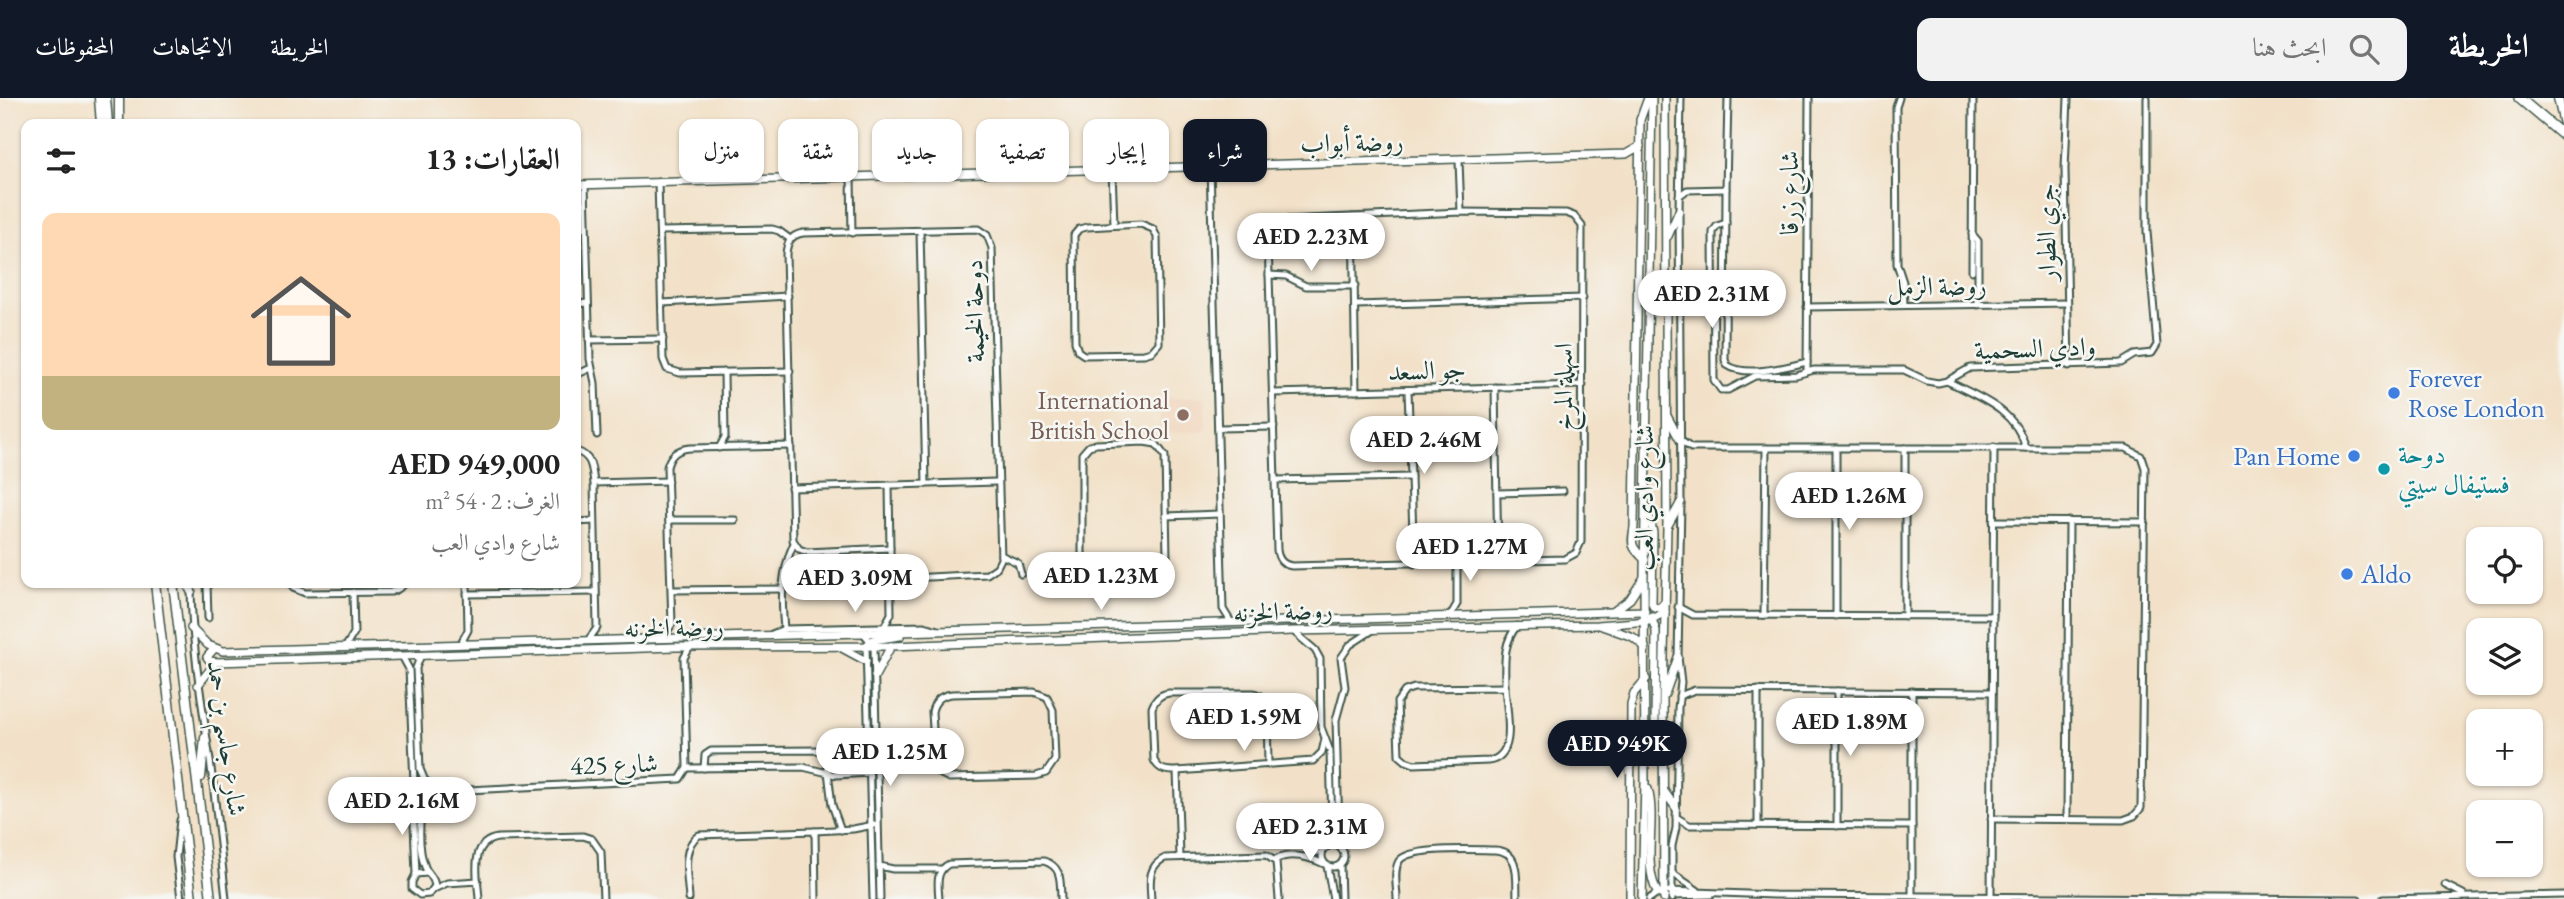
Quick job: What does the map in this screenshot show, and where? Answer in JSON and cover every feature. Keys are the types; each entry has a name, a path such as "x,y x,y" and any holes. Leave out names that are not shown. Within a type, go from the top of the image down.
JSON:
{"main road":[{"path":"97,98 101,119"},
{"path":"106,98 108,119"},
{"path":"119,98 119,119"},
{"path":"2519,98 2564,136"},
{"path":"2558,98 2564,124"},
{"name":"شارع جاسم بن حمد","path":"156,588 192,899"},
{"name":"شارع جاسم بن حمد","path":"174,588 211,899"},
{"path":"199,790 205,738"}],"street":[{"name":"شارع وادي العب","path":"1645,560 1631,543 1634,527 1641,116 1650,98"},
{"name":"شارع وادي العب","path":"1645,611 1650,98"},
{"name":"شارع وادي العب","path":"1665,98 1667,527 1663,790 1667,895"},
{"path":"1667,895 1672,873 1675,831 1681,682 1678,607 1681,502 1681,98"},
{"name":"وادي السحمية","path":"1728,98 1725,360 1727,365 1739,370 1777,369 1807,362"},
{"name":"شارع زرقا","path":"1807,371 1809,98"},
{"path":"1899,98 1896,107 1897,264 1903,282 1904,305"},
{"path":"1972,271 1973,98"},
{"name":"جري الطوار","path":"2068,98 2065,169 2069,366"},
{"name":"وادي السحمية","path":"1726,223 1717,226 1713,232 1716,385 1726,390 1751,376 1796,375 1807,371 1899,369 1927,381 1947,381 1970,368 2121,363 2134,355 2152,354 2156,348 2147,232 2147,98"},
{"name":"روضة أبواب","path":"1267,166 1626,154 1640,146"},
{"path":"1626,154 1639,163"},
{"path":"1459,161 1461,212"},
{"name":"روضة أبواب","path":"858,178 1083,171"},
{"name":"روضة أبواب","path":"581,185 778,180"},
{"path":"658,182 663,359 670,371 790,371"},
{"path":"851,182 852,233"},
{"path":"1112,182 1114,225"},
{"path":"1210,182 1223,609 1231,622"},
{"path":"1679,182 1687,190"},
{"path":"1679,196 1687,190 1726,189"},
{"path":"581,194 591,368 596,383 597,435"},
{"path":"1639,207 1650,225"},
{"path":"1666,240 1679,211"},
{"name":"اسهلة المرخ","path":"1461,212 1561,212 1574,216 1583,230 1583,386 1580,546 1573,556 1565,559 1414,564 1284,564 1278,554 1268,234 1278,222 1353,217 1461,212"},
{"path":"1353,217 1356,391"},
{"path":"1114,225 1145,225 1153,229 1157,237 1160,339 1157,346 1148,353 1087,356 1078,351 1074,342 1073,239 1076,232 1083,227 1114,225"},
{"path":"660,231 772,229 790,239 786,254 794,543 788,557 783,589 784,629"},
{"name":"دوحة الخيمة","path":"790,239 803,233 974,229 987,235 992,244 1001,555"},
{"path":"920,231 926,484"},
{"path":"1972,234 1978,241 1978,305"},
{"path":"1269,275 1286,276 1306,286 1355,286"},
{"path":"662,303 788,296"},
{"path":"1356,306 1583,298"},
{"path":"581,303 588,303"},
{"name":"روضة الزمل","path":"1807,307 2067,303"},
{"path":"590,340 663,339"},
{"path":"581,373 591,368"},
{"path":"718,448 725,437 724,372"},
{"path":"1947,381 2004,412 2019,429 2026,448"},
{"name":"جو السعد","path":"1273,393 1583,386"},
{"path":"1495,387 1498,561"},
{"path":"1408,390 1414,564"},
{"path":"1636,395 1647,411"},
{"path":"1666,413 1680,440 1691,448"},
{"path":"1218,428 1274,427"},
{"path":"725,437 734,448"},
{"path":"1148,442 1159,447 1165,460 1167,516 1167,553 1160,567 1153,570 1103,573 1088,567 1082,553 1080,461 1084,451 1092,445 1108,443 1148,442"},
{"path":"664,637 672,624 669,460 685,448 791,446"},
{"path":"1680,455 1691,448 1994,447 2126,448 2141,456 2145,468 2142,804 2137,814 2127,820 1991,819"},
{"path":"1991,896 1994,447"},
{"path":"1764,615 1766,448"},
{"path":"1836,448 1836,615"},
{"path":"1905,448 1905,616"},
{"path":"581,453 591,461 594,482 597,628 601,635 608,639"},
{"path":"1275,480 1411,477"},
{"path":"594,482 668,481"},
{"path":"791,488 997,482"},
{"path":"884,627 891,614 889,485"},
{"path":"1497,493 1563,491"},
{"path":"1646,500 1653,533 1652,603 1656,608 1665,602"},
{"path":"1667,527 1681,502"},
{"path":"1167,516 1220,514"},
{"path":"669,520 735,520"},
{"path":"581,522 594,521"},
{"path":"1993,521 2145,522"},
{"path":"2067,819 2069,521"},
{"path":"794,543 807,552 890,548"},
{"path":"891,579 987,574 997,567 1001,555 1018,564 1021,574"},
{"path":"1450,616 1457,604 1457,562"},
{"path":"1613,611 1630,599 1644,575"},
{"name":"شارع جاسم بن حمد","path":"190,588 191,628 226,899"},
{"path":"207,588 208,618"},
{"path":"293,588 305,593 391,592 399,588"},
{"path":"461,643 468,630 467,588"},
{"path":"672,590 783,589"},
{"path":"353,592 354,633 357,640 364,645"},
{"path":"467,594 595,592"},
{"path":"1457,604 1466,616"},
{"path":"1678,607 1693,615"},
{"path":"1216,622 1223,609"},
{"path":"1645,611 1656,631 1655,725 1663,757"},
{"name":"روضة الخزنه","path":"214,649 223,651 772,634 864,634 1645,611"},
{"name":"روضة الخزنه","path":"216,662 675,647 891,646 1293,631 1598,625 1649,620 1665,612"},
{"path":"1544,613 1544,625"},
{"path":"891,614 901,626"},
{"path":"1678,624 1693,615 1993,616"},
{"path":"1642,899 1645,647 1649,620"},
{"path":"672,624 681,637"},
{"path":"1598,625 1633,637 1645,647"},
{"path":"772,634 784,629 901,626 924,626 940,631"},
{"path":"1505,687 1414,688 1405,691 1397,702 1399,755 1414,764 1488,761 1499,758 1508,745 1505,653 1508,639 1517,626"},
{"path":"1501,627 1506,631 1508,639"},
{"path":"191,628 201,640 214,649 207,657 216,662"},
{"path":"589,639 597,628"},
{"path":"1341,899 1340,865 1344,856 1339,826 1336,720 1345,687 1341,657 1350,645 1377,629"},
{"path":"468,630 478,642"},
{"path":"1293,631 1318,655 1321,727 1330,751 1332,826 1322,857 1333,899"},
{"path":"870,644 909,632"},
{"path":"346,646 354,633"},
{"path":"864,634 870,644 875,676 869,773 874,825"},
{"path":"870,644 866,661 872,740 873,899"},
{"path":"836,645 866,661"},
{"path":"875,676 891,646"},
{"path":"675,647 684,658 690,647"},
{"path":"421,655 416,668 420,769 431,787 421,816 422,855 434,889"},
{"path":"402,656 409,669 414,783 410,793 413,799 416,874 411,884 415,896 428,897 434,889 447,883 478,881"},
{"path":"1663,698 1678,657"},
{"name":"شارع 425","path":"427,800 437,794 468,790 675,781 684,777 687,768 684,658"},
{"path":"198,685 216,662"},
{"path":"1630,899 1631,704 1634,692 1646,679"},
{"path":"1681,682 1695,690"},
{"path":"1679,696 1695,690 1992,692"},
{"path":"1758,690 1758,825"},
{"path":"1837,691 1837,826"},
{"path":"1912,691 1912,895"},
{"path":"1034,692 1047,697 1052,706 1055,760 1049,771 1040,776 946,777 939,774 935,767 933,738 933,708 943,695 1034,692"},
{"path":"1268,765 1266,706 1261,696 1254,693 1165,694 1155,701 1152,708 1154,760 1161,769 1177,771 1268,765 1313,761 1322,752 1325,739"},
{"path":"872,740 933,738"},
{"path":"704,768 705,755 711,751 818,750 826,755 826,774 832,805 841,830"},
{"path":"687,768 803,767 843,776 869,773"},
{"path":"1177,771 1180,857"},
{"path":"414,783 425,781"},
{"path":"1645,782 1651,803 1652,875 1667,895 1689,898 1714,894"},
{"name":"شارع 425","path":"431,787 468,790"},
{"path":"1663,790 1676,808"},
{"path":"413,799 419,802 427,800"},
{"name":"شارع جاسم بن حمد","path":"181,813 176,851 181,899"},
{"path":"1675,817 1689,825"},
{"path":"689,899 688,848 699,835 841,830 874,825"},
{"path":"1675,831 1689,825 1912,826"},
{"path":"853,829 874,833"},
{"path":"815,831 816,899"},
{"path":"874,833 880,874 880,899"},
{"path":"479,899 477,853 485,842 491,839 583,836 596,843 601,852 603,899"},
{"path":"1305,857 1325,848 1337,846 1342,850"},
{"path":"1397,899 1397,865 1404,855 1418,852 1495,850 1505,851 1515,863 1517,899"},
{"path":"1150,899 1150,878 1154,865 1164,858 1266,855 1275,860 1277,866 1279,899"},
{"path":"1275,860 1284,856 1305,857 1334,867 1340,865"},
{"path":"879,866 894,869 941,869 952,863 1047,862 1058,871 1061,899"},
{"path":"880,874 894,869"},
{"path":"939,899 938,878 941,869"},
{"path":"1672,873 1700,891"},
{"path":"416,874 430,875 447,883"},
{"path":"2445,886 2455,892 2469,895"},
{"path":"1649,899 1700,891 1773,897 1912,895 2358,899"},
{"path":"2383,899 2564,895"}],"shaded area":[{"name":"International British School","path":"1205,397 1206,431 1160,433 1159,398"}],"place":[{"name":"Forever Rose London","path":"2394,393"},
{"name":"International British School","path":"1183,415"},
{"name":"Pan Home","path":"2354,456"},
{"name":"دوحة فستيفال سيتي","path":"2384,469"},
{"name":"Aldo","path":"2347,574"}]}
